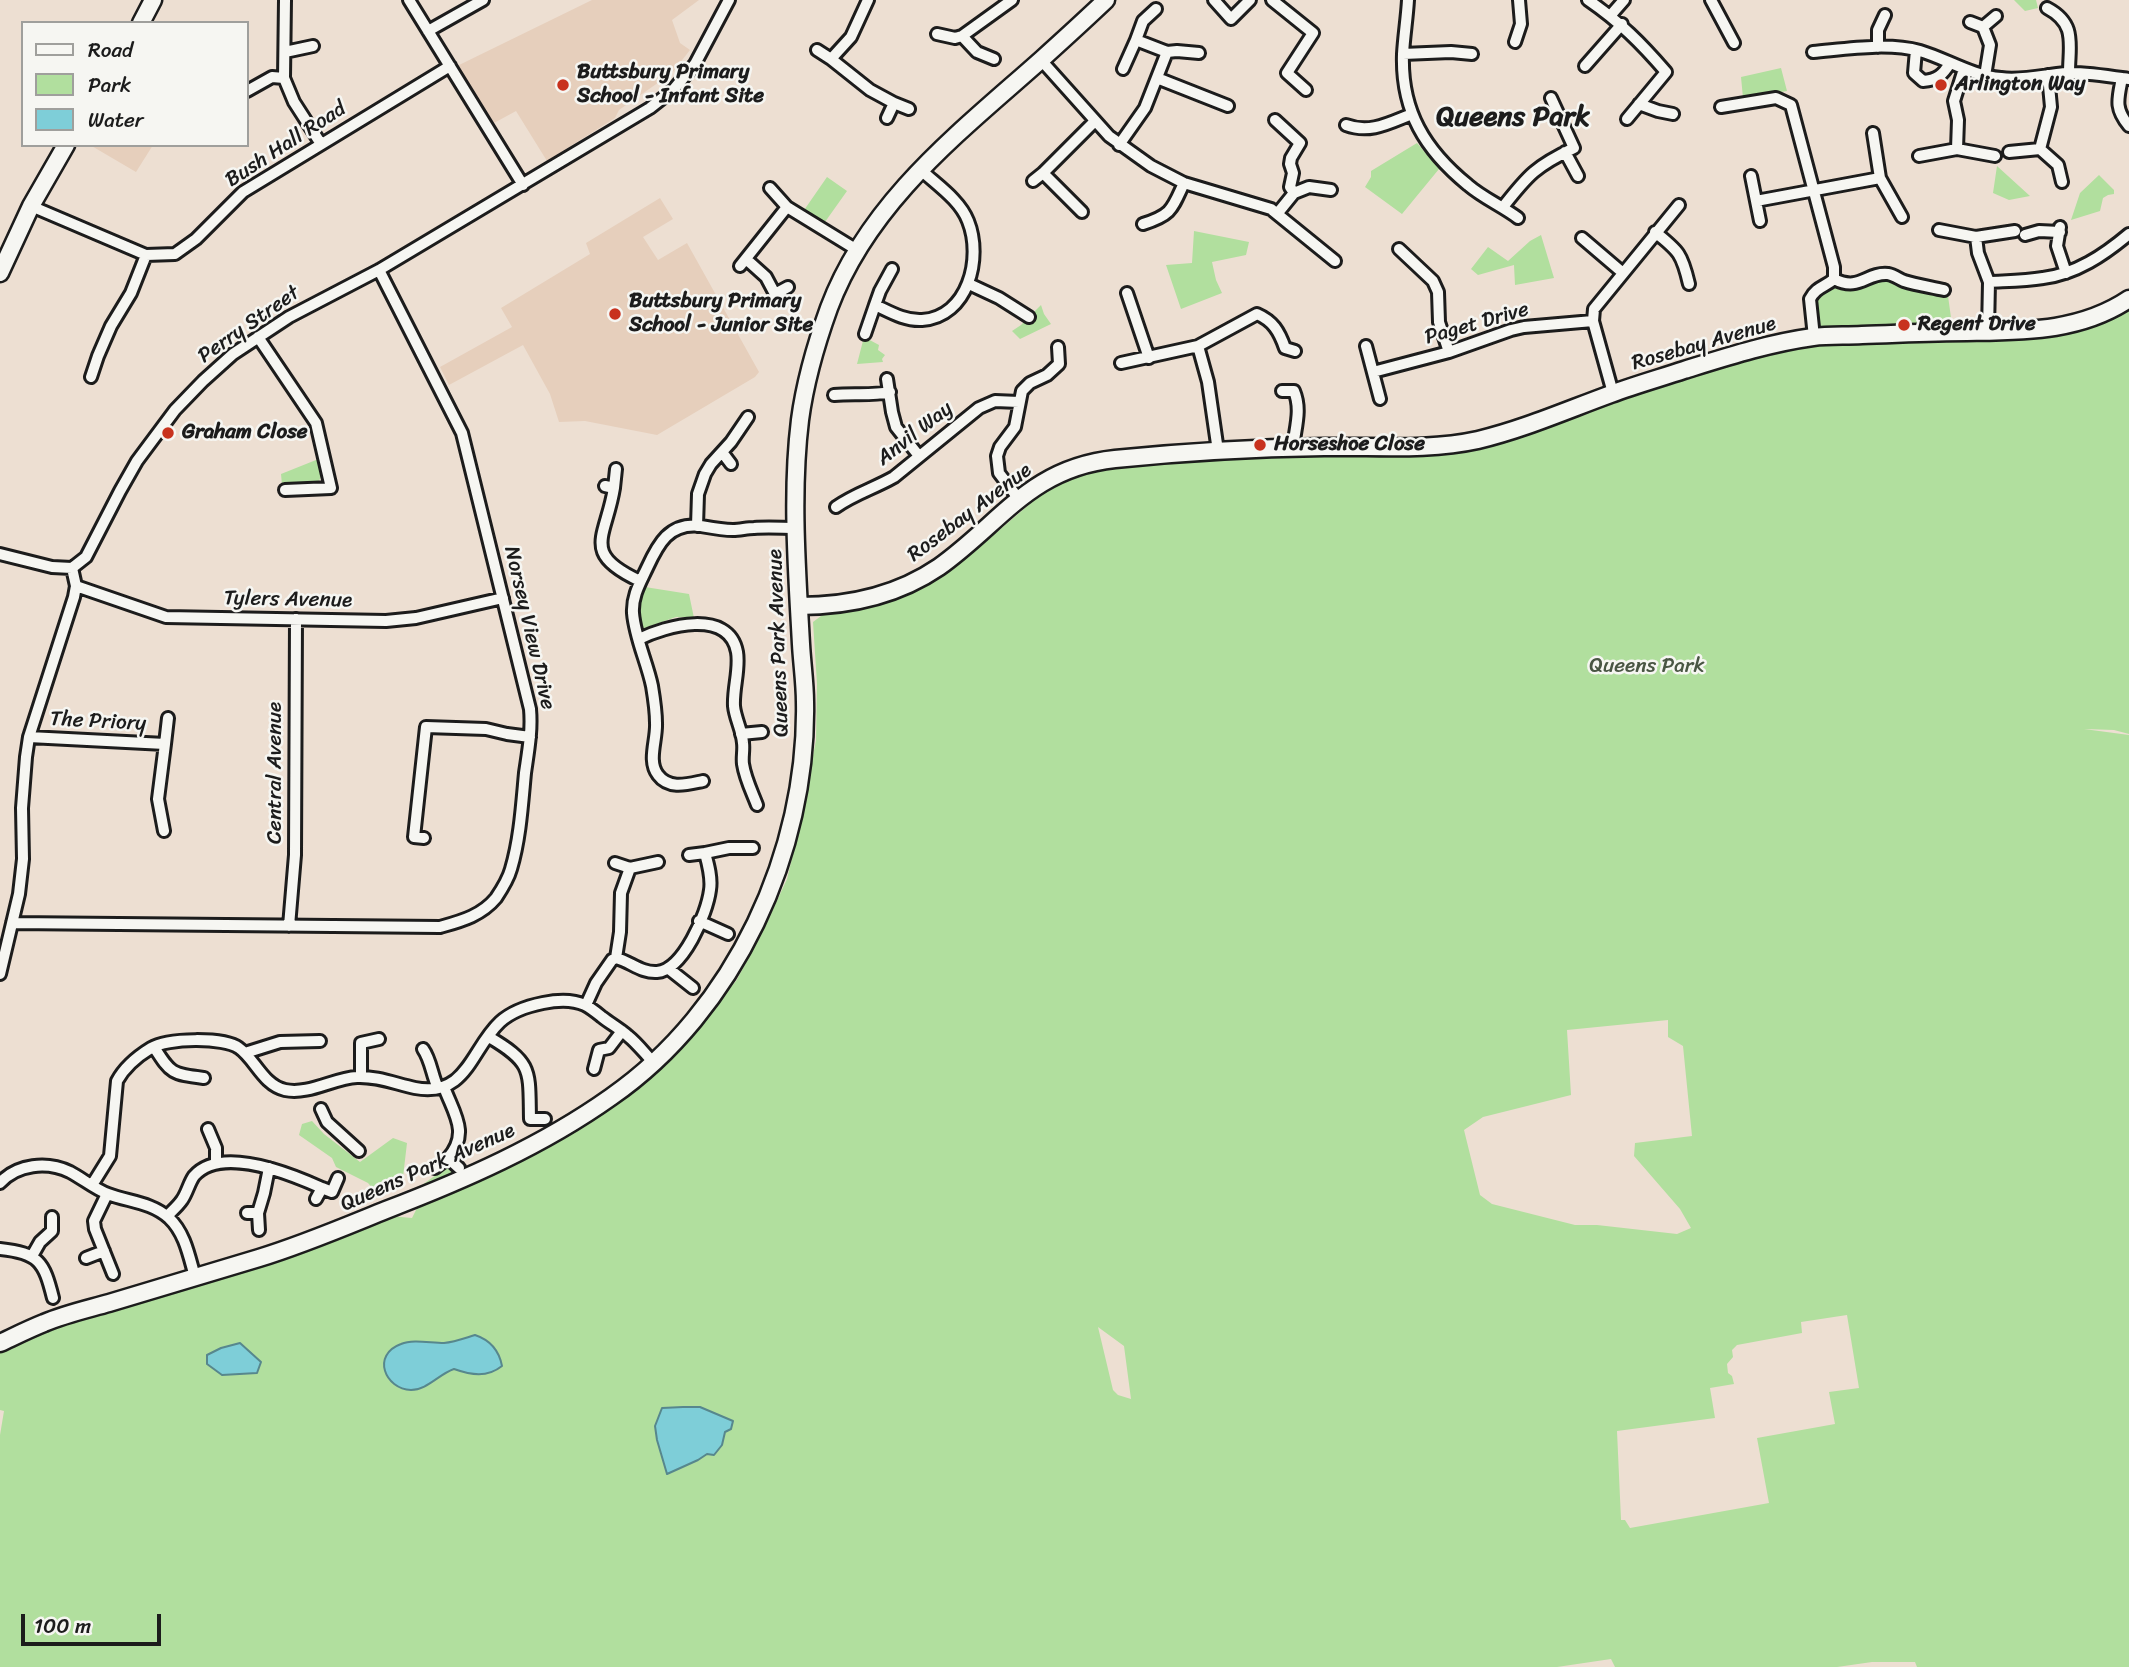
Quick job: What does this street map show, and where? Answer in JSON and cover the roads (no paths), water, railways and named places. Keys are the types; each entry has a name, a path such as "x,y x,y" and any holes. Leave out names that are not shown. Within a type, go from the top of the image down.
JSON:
{"street":[{"path":"142,21 153,0"},
{"path":"285,0 284,78 294,102 320,144"},
{"path":"409,0 523,185"},
{"path":"428,31 483,0"},
{"name":"Perry Street","path":"72,568 86,557 138,461 175,410 233,355 320,299 379,270 650,108 674,89 695,64 729,0"},
{"path":"831,60 851,37 868,0"},
{"path":"936,34 955,38 962,36 1012,0"},
{"name":"Queens Park Avenue","path":"0,1343 48,1321 264,1257 322,1237 484,1170 603,1103 654,1063 692,1022 730,970 754,925 781,861 794,813 802,764 805,703 799,606 797,443 808,374 830,306 857,250 894,198 957,134 1106,0"},
{"path":"1214,0 1231,19 1250,0"},
{"path":"1272,0 1313,33 1287,73 1306,90"},
{"path":"1408,0 1403,54 1404,85 1423,139 1444,164 1470,187 1518,218"},
{"path":"1515,42 1521,24 1519,0"},
{"path":"1588,0 1622,24 1666,72 1627,119"},
{"path":"1610,16 1624,0"},
{"path":"1711,0 1734,43"},
{"path":"2047,8 2062,12 2067,24 2070,37 2069,73"},
{"path":"1123,69 1143,21 1156,9"},
{"path":"1878,47 1878,30 1885,15"},
{"path":"1983,27 1996,16"},
{"path":"1970,22 1983,27 1990,46 1985,76"},
{"path":"1585,66 1622,24"},
{"path":"962,36 977,51 994,60"},
{"path":"1136,40 1167,52 1199,53"},
{"path":"285,52 313,46"},
{"path":"1813,52 1878,47 1916,50 1985,76 2010,79 2069,73 2126,78 2118,104 2120,115 2129,126"},
{"path":"817,50 864,86 909,108"},
{"path":"1916,50 1914,73 1923,81 1940,77 1950,63"},
{"path":"1119,145 1145,108 1167,52"},
{"path":"1403,54 1472,54"},
{"path":"1041,60 1094,122 1119,145 1184,183 1271,209 1335,261"},
{"name":"Bush Hall Road","path":"146,255 175,254 243,192 450,66"},
{"path":"1956,149 1958,120 1954,101 1964,69"},
{"path":"2040,149 2051,107 2048,75"},
{"path":"248,90 272,77 284,78"},
{"path":"1157,78 1228,106"},
{"path":"1503,207 1540,165 1574,148 1550,98"},
{"path":"1721,107 1776,98 1791,105 1834,267 1834,279"},
{"path":"887,117 894,103"},
{"path":"1639,104 1672,114"},
{"path":"1346,125 1360,130 1412,114"},
{"path":"1275,120 1300,143 1290,164 1293,173 1290,187 1294,193"},
{"path":"1033,181 1094,122"},
{"path":"1873,133 1880,178 1902,217"},
{"path":"0,273 31,206 65,147"},
{"path":"1919,156 1956,149 1996,156"},
{"path":"2009,152 2040,149 2058,165 2062,182"},
{"path":"1565,152 1578,176"},
{"path":"875,305 908,319 934,318 950,309 969,284 974,245 968,221 956,202 921,170"},
{"path":"1043,173 1082,212"},
{"path":"1751,176 1760,221"},
{"path":"1756,201 1880,178"},
{"path":"1143,224 1166,215 1184,183"},
{"path":"1277,214 1294,193 1309,187 1331,190"},
{"path":"770,188 787,207 857,250"},
{"path":"1614,393 1593,321 1594,309 1679,205"},
{"path":"31,206 146,255 131,293 97,356 91,377"},
{"path":"787,207 743,262 766,277 775,294 788,287"},
{"path":"1159,219 1162,231"},
{"path":"1939,230 1976,237 2060,229 2057,246 2066,273"},
{"path":"1655,232 1682,258 1689,284"},
{"path":"1989,282 2042,279 2066,273 2097,258 2129,234"},
{"path":"1976,237 1978,253 1989,282 1988,331"},
{"path":"1581,238 1623,274"},
{"path":"1399,249 1433,281 1438,292 1439,322 1449,352"},
{"path":"865,334 880,291 892,269"},
{"name":"Norsey View Drive","path":"12,923 440,927 464,921 480,912 494,900 505,885 511,871 521,814 530,737 530,709 462,433 379,270"},
{"path":"1834,279 1844,284 1889,274 1905,282 1944,290"},
{"path":"1814,337 1810,299 1819,286 1834,279"},
{"path":"969,284 999,298 1029,317"},
{"path":"1127,293 1149,358"},
{"name":"Rosebay Avenue","path":"799,606 862,601 890,593 913,582 940,566 1018,498 1059,473 1088,463 1218,451 1433,446 1475,440 1516,430 1614,393 1727,356 1814,337 2043,329 2101,316 2129,299"},
{"path":"1121,363 1198,346 1256,314 1268,319 1277,329 1284,348 1295,351"},
{"name":"Paget Drive","path":"1373,372 1449,352 1524,327 1593,321"},
{"path":"258,337 316,423 337,488 285,490"},
{"path":"1198,346 1208,382 1218,451"},
{"path":"1366,346 1380,399"},
{"path":"1018,498 999,473 997,456 1000,447 1015,427 1022,391 1059,364 1058,347"},
{"path":"887,379 897,427 919,456"},
{"path":"1282,391 1294,391 1296,395 1299,417 1293,448"},
{"path":"834,396 890,392"},
{"name":"Anvil Way","path":"836,507 853,495 894,477 988,404 995,401 1019,402"},
{"path":"697,526 698,494 711,464 748,417"},
{"path":"722,452 731,464"},
{"path":"616,469 610,487 612,506 602,529 602,550 615,568 640,581"},
{"path":"703,781 676,785 661,779 656,772 652,757 656,720 652,687 633,611 640,581 656,547 663,538 681,528 797,528"},
{"path":"0,554 52,567 72,568 76,586 29,737 22,808 23,859 19,894 0,974"},
{"name":"Tylers Avenue","path":"76,586 166,617 386,621 416,618 503,598"},
{"name":"Central Avenue","path":"289,926 295,855 296,619"},
{"path":"639,639 676,625 696,624 709,625 729,635 737,649 734,704 743,743 743,763 757,805"},
{"name":"The Priory","path":"163,831 158,799 168,718"},
{"path":"414,837 426,727 486,729 530,737"},
{"path":"741,734 762,732"},
{"name":"The Priory","path":"29,737 165,744"},
{"path":"656,738 669,740"},
{"path":"689,855 729,848 753,848"},
{"path":"616,958 644,971 654,972 669,968 680,959 710,892 711,882 705,852"},
{"path":"615,863 630,868 658,862"},
{"path":"586,1005 602,973 616,958 621,893 630,868"},
{"path":"699,921 729,934"},
{"path":"669,968 693,988"},
{"path":"92,1185 110,1156 117,1081 129,1066 154,1046 172,1042 222,1041 236,1045 264,1076 283,1090 302,1090 361,1077 423,1089 441,1087 454,1081 465,1071 498,1024 519,1009 556,1000 586,1005 622,1031 654,1063"},
{"path":"594,1069 599,1050 609,1048 622,1031"},
{"path":"489,1037 522,1060 527,1068 530,1119 526,1132"},
{"path":"361,1077 356,1043 379,1039"},
{"path":"245,1053 281,1042 320,1041"},
{"path":"154,1046 173,1073 204,1077"},
{"path":"423,1049 428,1055 432,1074 456,1120 460,1139 457,1148 435,1168"},
{"path":"321,1109 327,1122 359,1151"},
{"path":"530,1119 545,1119"},
{"path":"208,1129 216,1148 216,1163"},
{"path":"448,1158 459,1168"},
{"path":"167,1216 182,1200 194,1177 207,1166 216,1163 253,1164 296,1176 332,1192 338,1178"},
{"path":"0,1183 19,1168 39,1166 68,1171 107,1194 144,1203 167,1216 179,1229 195,1277"},
{"path":"259,1230 252,1213 264,1193 269,1168"},
{"path":"316,1199 322,1188"},
{"path":"107,1194 94,1221 94,1229 113,1274"},
{"path":"32,1256 40,1242 52,1231 52,1217"},
{"path":"0,1249 32,1256 45,1269 53,1298"},
{"path":"86,1258 104,1251"}],"water":[{"path":"475,1335 493,1346 502,1366 479,1374 454,1369 422,1387 411,1390 394,1384 388,1378 384,1363 386,1356 401,1344 416,1341 444,1343"},
{"path":"240,1343 261,1362 257,1373 222,1375 207,1364 207,1355"},
{"path":"700,1407 733,1421 731,1429 725,1432 722,1445 714,1455 707,1454 667,1474 655,1426 662,1408"}],"place":[{"name":"Buttsbury Primary School - Infant Site","path":"563,85"},
{"name":"Arlington Way","path":"1941,85"},
{"name":"Buttsbury Primary School - Junior Site","path":"615,314"},
{"name":"Regent Drive","path":"1904,325"},
{"name":"Graham Close","path":"168,433"},
{"name":"Horseshoe Close","path":"1260,445"}],"district":[{"name":"Queens Park","path":"1513,118"}]}
